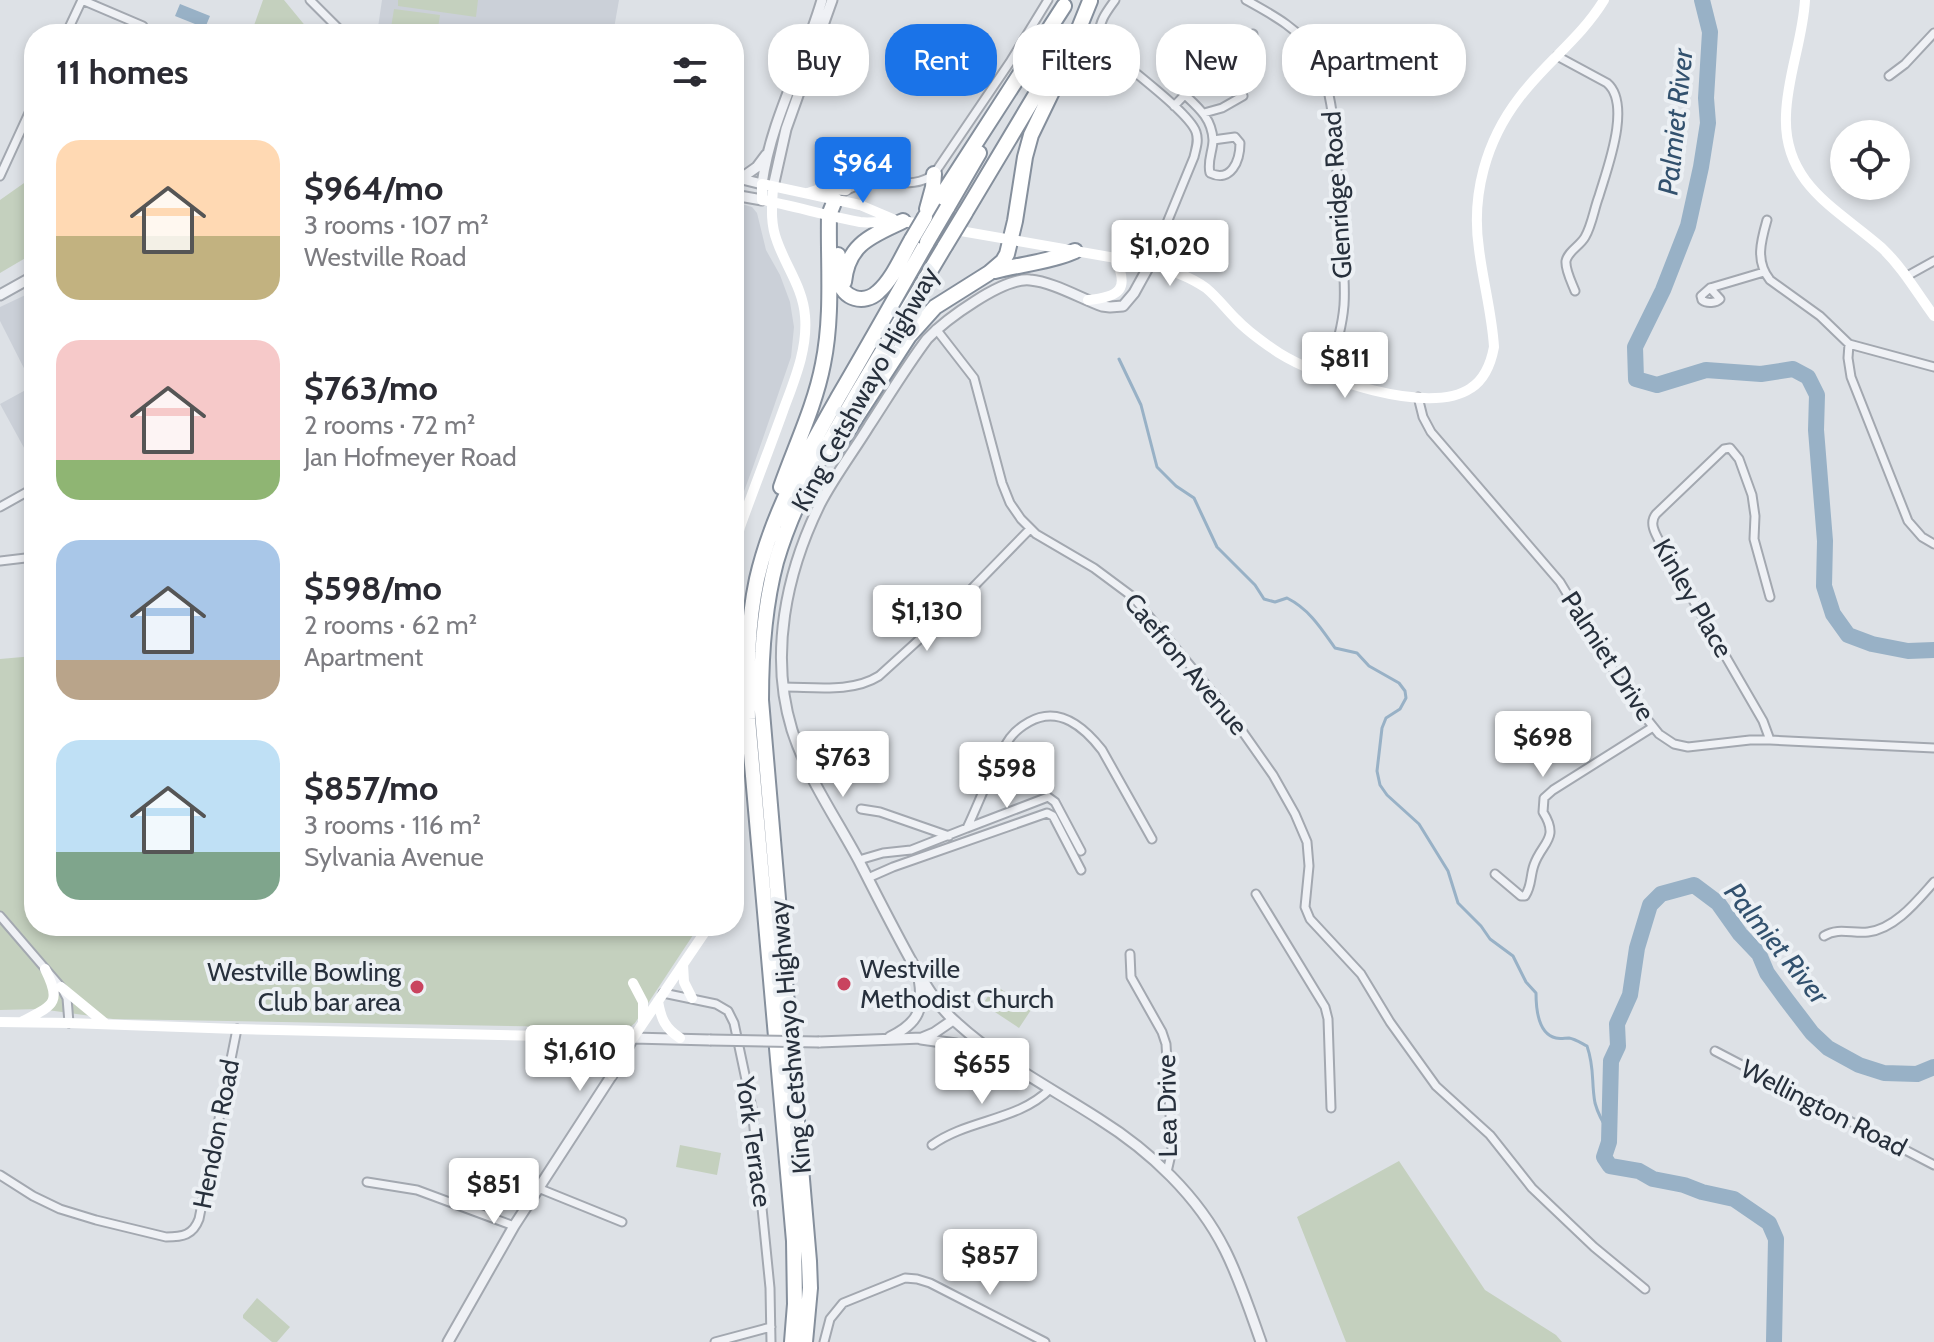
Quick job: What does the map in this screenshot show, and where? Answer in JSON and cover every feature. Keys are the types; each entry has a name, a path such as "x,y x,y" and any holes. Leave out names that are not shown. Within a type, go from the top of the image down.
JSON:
{"highway":[{"path":"768,599 814,485 909,336 935,307 989,273 1007,254 1031,135 1091,1"},
{"name":"King Cetshwayo Highway","path":"805,1342 809,1261 761,700 762,647 768,599 785,535 808,480 1091,1"},
{"path":"833,216 839,279 843,289 853,298 862,300 872,297 880,291 1065,3"},
{"name":"King Cetshwayo Highway","path":"792,1342 794,1241 748,719 752,606 767,544 793,478 1065,3"},
{"path":"925,217 934,174"},
{"path":"767,544 779,491 813,401 823,364 829,326 833,216 841,197"},
{"path":"843,289 846,269 856,249 869,237 899,221"},
{"path":"989,273 1055,259 1075,251"}],"main road":[{"path":"744,509 794,381 805,334 803,303 798,285 776,240 767,201 767,185 841,197 899,221 1150,264 1179,273 1201,285 1243,326 1298,364 1327,377 1380,392 1449,397 1462,393 1480,381 1494,347 1477,225 1477,201 1491,146 1509,113 1530,85 1585,28 1604,0"},
{"path":"1805,0 1786,114 1792,154 1817,195 1881,247 1907,276 1934,316"},
{"path":"767,201 877,223 899,221"},
{"path":"1088,300 1111,297 1120,290 1123,280 1115,258"},
{"path":"0,1022 633,1038 702,936"},
{"path":"683,964 684,982 692,998"},
{"path":"21,1022 46,1009 54,998 54,987 45,969"},
{"path":"633,983 643,1002 643,1024"},
{"path":"61,987 106,1024"},
{"path":"661,997 663,1022 680,1038"},
{"path":"605,1038 615,1053 612,1075"}],"street":[{"path":"71,24 82,0 138,24"},
{"path":"310,0 334,24"},
{"path":"767,185 769,150 822,0"},
{"path":"767,185 832,0"},
{"path":"841,197 869,183 918,182 934,174 1048,0"},
{"path":"1115,0 1100,27 1103,42 1191,122 1198,140 1194,157 1150,264 1123,306 1110,307 1040,282 1023,280 1005,285 936,329 820,505 789,590 781,649 784,687 787,710 804,759 932,995 953,1020 996,1055 1116,1130 1167,1172 1200,1211 1225,1250 1261,1342"},
{"name":"Glenridge Road","path":"1246,0 1305,41 1318,61 1327,84 1345,291 1342,323 1327,377"},
{"path":"1889,76 1913,57 1934,33"},
{"path":"1557,56 1612,87 1618,111 1615,138 1587,235 1567,260 1566,267 1575,291"},
{"path":"1174,106 1184,96"},
{"path":"1186,96 1204,113 1213,140 1209,171 1215,176 1223,175 1235,165 1240,143 1235,137 1213,140"},
{"path":"1204,113 1222,108 1243,96"},
{"path":"0,176 24,124"},
{"path":"744,174 760,164 769,150"},
{"path":"744,180 767,185"},
{"path":"744,197 767,201"},
{"path":"1767,220 1760,258 1770,280 1820,316 1849,344 1934,367"},
{"path":"1907,276 1934,261"},
{"path":"1710,288 1764,272"},
{"path":"0,295 24,282"},
{"name":"Caefron Avenue","path":"936,329 974,378 1007,496 1014,509 1030,529 1125,590 1207,685 1273,775 1309,850 1305,907 1310,919 1361,974 1390,1022 1436,1086 1490,1135 1532,1188 1594,1247 1645,1289"},
{"path":"1849,344 1851,377 1902,509 1915,530 1934,544"},
{"name":"Palmiet Drive","path":"1418,397 1431,432 1560,582 1630,698 1666,739 1681,746 1697,747 1770,740 1934,748"},
{"name":"Kinley Place","path":"1770,597 1754,539 1755,516 1749,483 1736,453 1730,448 1724,449 1652,518 1652,523 1664,550 1763,721 1770,740"},
{"path":"0,507 24,494"},
{"path":"784,687 852,687 870,682 945,616 1030,529"},
{"path":"0,561 24,558"},
{"path":"967,828 1011,737 1032,721 1051,716 1075,723 1102,750 1152,839"},
{"path":"1495,874 1525,896 1533,868 1550,837 1543,812 1544,798 1653,727"},
{"path":"859,860 905,851 1048,797 1055,802 1081,851"},
{"path":"861,809 880,812 949,836"},
{"path":"868,878 1047,813 1053,816 1081,870"},
{"path":"1824,936 1838,930 1865,933 1882,928 1909,909 1934,882"},
{"path":"1256,894 1325,1007 1331,1108"},
{"path":"0,916 61,987 67,998 69,1023"},
{"name":"Lea Drive","path":"1130,954 1131,977 1166,1044 1172,1150 1167,1172"},
{"path":"884,1040 906,1029 916,1019 922,995 918,972"},
{"name":"York Terrace","path":"661,997 692,998 716,1004 728,1011 734,1023 752,1108 770,1288 771,1342"},
{"path":"915,1039 934,1033 953,1020"},
{"name":"Hendon Road","path":"0,1175 47,1204 70,1213 166,1237 188,1235 199,1219 237,1029"},
{"path":"448,1342 514,1226 633,1038 819,1042 915,1039 956,1044 996,1055"},
{"name":"Wellington Road","path":"1715,1051 1934,1165"},
{"path":"932,1145 954,1132 1031,1105 1050,1089"},
{"path":"367,1182 417,1190 514,1226"},
{"path":"538,1188 622,1222"},
{"path":"824,1342 830,1319 843,1303 899,1280 912,1278 923,1280 1045,1342"},
{"path":"715,1342 771,1327"}],"shaded area":[{"path":"382,0 619,0 615,24 378,24"},
{"path":"744,205 757,213 766,250 790,302 794,327 791,357 744,491"},
{"path":"24,296 24,368 0,321 0,307"},
{"path":"24,391 24,448 0,404"}],"green space":[{"path":"263,0 284,0 304,24 255,24"},
{"path":"398,0 478,0 476,17 398,6"},
{"path":"394,9 440,15 439,24 392,24"},
{"path":"24,183 24,259 0,273 0,200"},
{"path":"24,657 24,936 692,936 629,1028 113,1019 40,1009 0,1010 0,659"},
{"path":"995,985 1031,1010 1019,1028 983,1004"},
{"path":"680,1145 721,1153 717,1175 676,1167"},
{"path":"1399,1161 1485,1290 1556,1335 1562,1342 1346,1342 1297,1217"},
{"path":"257,1298 290,1327 277,1342 272,1342 243,1318"}],"water":[{"path":"180,4 210,16 207,24 195,24 175,16"}],"waterway":[{"name":"Palmiet River","path":"1702,0 1710,32 1706,98 1708,123 1701,167 1688,226 1663,290 1635,347 1636,379 1657,385 1706,370 1761,374 1793,369 1808,377 1817,395 1816,430 1825,541 1824,586 1833,614 1848,635 1872,644 1908,651 1934,650"},
{"path":"1119,359 1141,405 1157,467 1194,498 1217,547 1255,585 1264,599 1275,602 1287,598 1295,602 1314,620 1335,648 1357,653 1369,666 1399,683 1405,691 1406,698 1400,709 1386,718 1382,728 1377,771 1380,785 1419,824 1448,871 1458,903 1490,939 1513,956 1526,982 1536,993 1539,1019 1545,1031 1556,1038 1571,1039 1587,1046 1595,1103 1609,1132"},
{"name":"Palmiet River","path":"1774,1342 1776,1239 1769,1223 1734,1199 1653,1179 1639,1171 1610,1166 1604,1157 1609,1142 1611,1061 1618,1046 1617,1024 1630,995 1637,948 1650,905 1661,894 1694,885 1718,903 1759,954 1767,973 1786,999 1828,1048 1859,1065 1884,1073 1917,1074 1934,1067"}],"place":[{"name":"Westville Methodist Church","path":"844,984"},
{"name":"Westville Bowling Club bar area","path":"417,987"}]}
